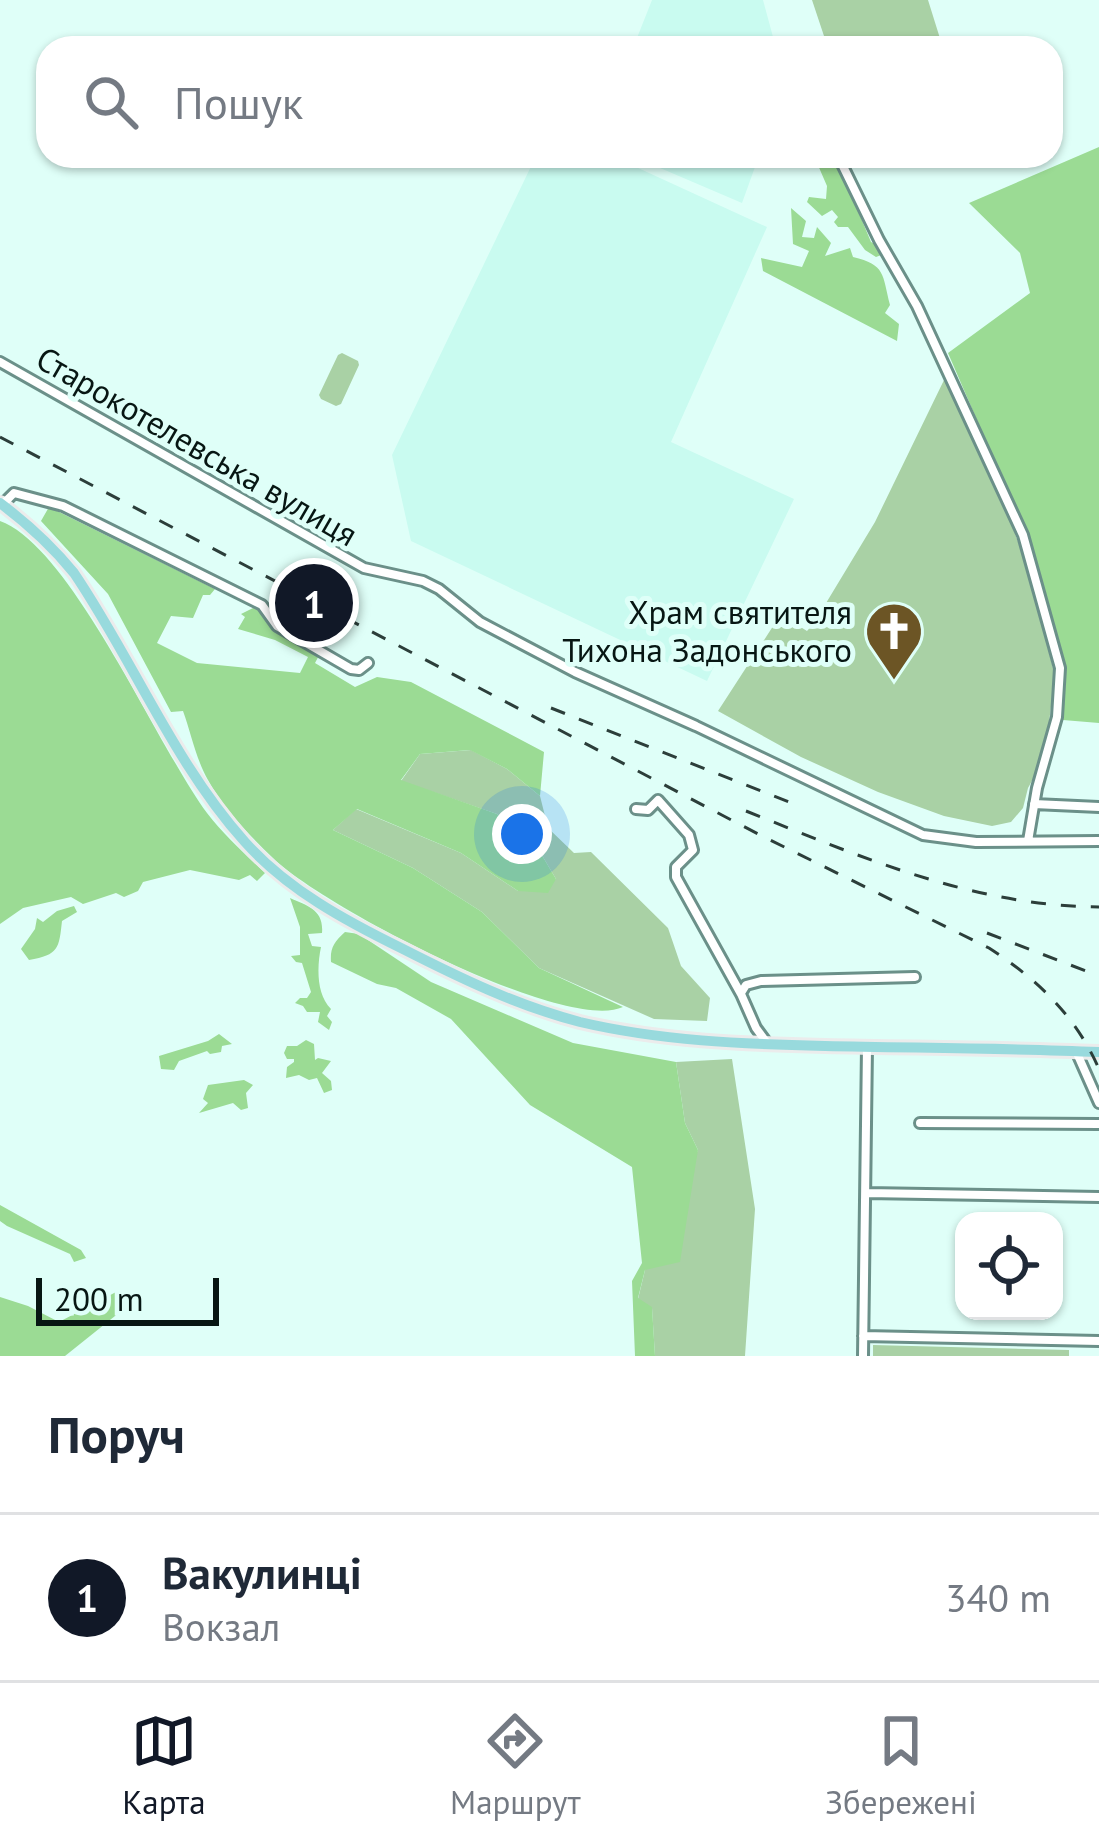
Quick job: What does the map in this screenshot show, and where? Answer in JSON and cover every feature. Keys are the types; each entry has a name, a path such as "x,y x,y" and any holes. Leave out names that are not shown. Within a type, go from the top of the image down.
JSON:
{"main road":[{"path":"1,504 74,573 211,798 250,847 318,903 375,935 519,1002 614,1029 721,1043 1099,1052"}],"street":[{"path":"844,168 917,305 1023,535 1060,668 1057,717 1028,841"},
{"name":"Старокотелевська вулиця","path":"0,362 364,568 423,580 480,622 574,672 923,835 976,842 1099,841"},
{"path":"1,504 14,493 63,506 262,605 277,626 350,669 359,670 368,663"},
{"path":"636,809 648,811 658,800 689,835 693,850 676,867 676,877 768,1044"},
{"path":"1034,803 1099,807"},
{"path":"741,994 746,985 761,981 915,977"},
{"path":"863,1356 867,1047"},
{"path":"1076,1051 1099,1103"},
{"path":"920,1123 1099,1124"},
{"path":"866,1193 1099,1197"},
{"path":"863,1336 1099,1341"}],"shaded area":[{"path":"652,0 763,0 773,36 638,36"},
{"path":"812,0 928,0 939,36 824,36"},
{"path":"530,168 638,168 767,227 671,442 794,499 707,681 411,541 392,455"},
{"path":"660,168 755,168 742,203"},
{"path":"342,353 359,365 336,406 319,395"},
{"path":"945,378 1009,517 1029,572 1055,676 1048,730 1023,808 1011,822 992,826 944,816 878,792 718,711 777,620 786,618 807,631 814,623 875,522"},
{"path":"471,750 507,769 540,796 548,828 574,853 591,852 668,928 681,966 710,998 707,1021 654,1019 539,968 482,912 413,868 333,830 356,809 461,853 518,891 556,879 543,857 497,814 401,781 420,754"},
{"path":"732,1059 755,1209 745,1356 655,1356 652,1308 638,1299 645,1270 698,1150 685,1123 676,1062"},
{"path":"873,1345 1069,1350 1069,1356 873,1356"}],"green space":[{"path":"1099,147 1099,723 1063,720 1066,672 1027,536 948,353 1030,293 1020,253 969,203 1050,168 1063,168 1063,163"},
{"path":"819,168 840,168 871,242 884,254 876,257 865,250 848,227 838,227 832,210 822,216 807,202 809,197 826,199 827,186"},
{"path":"791,208 806,221 802,237 814,238 817,227 831,243 825,256 850,248 853,257 877,268 890,305 885,313 899,324 897,341 763,271 761,258 802,267 809,251 793,244"},
{"path":"49,507 215,589 203,595 193,618 171,616 157,643 197,663 300,673 308,657 238,629 245,617 241,614 255,607 296,634 326,642 315,663 355,687 377,677 411,682 544,752 540,796 507,769 470,750 420,754 401,780 497,814 543,857 556,879 548,893 518,891 461,853 357,809 333,830 413,868 482,912 539,968 623,1007 593,1010 550,1002 498,984 388,932 273,858 214,791 183,711 171,712 108,594 41,521"},
{"path":"0,521 28,538 84,607 207,813 265,873 257,881 250,875 239,880 190,870 143,882 138,891 124,897 116,893 83,904 71,897 23,908 0,924"},
{"path":"290,898 314,910 320,919 322,933 308,934 312,946 321,947 319,980 331,1009 329,1030 318,1022 320,1012 307,1012 295,1003 311,992 302,963 291,956 300,955 300,927"},
{"path":"74,906 77,912 62,921 56,949 29,960 21,949 37,918 43,922"},
{"path":"345,932 359,934 431,982 573,1043 676,1062 685,1123 698,1150 680,1262 645,1270 638,1298 652,1307 655,1356 635,1356 632,1281 642,1263 632,1167 530,1105 451,1019 396,988 331,962 334,946"},
{"path":"219,1034 232,1044 222,1046 221,1052 207,1051 179,1061 174,1070 161,1069 159,1056"},
{"path":"306,1040 314,1044 315,1060 331,1061 322,1073 331,1081 332,1090 324,1093 317,1078 286,1078 287,1067 294,1062 284,1053 287,1046"},
{"path":"244,1080 253,1085 246,1093 248,1108 241,1110 233,1103 199,1113 208,1103 203,1099 208,1085"},
{"path":"0,1205 81,1250 86,1258 74,1262 70,1254 7,1226 0,1221"},
{"path":"116,1292 120,1312 65,1356 0,1356 0,1297 59,1322"}],"railway":[{"path":"0,437 760,835 989,948 1053,1000 1079,1032 1099,1069"},
{"path":"551,708 799,806"},
{"path":"746,811 875,861 962,888 1007,898 1099,907"},
{"path":"987,933 1099,976"}],"place":[{"name":"Вакулинці","path":"314,603"},
{"name":"Храм святителя Тихона Задонського","path":"894,682"}]}
